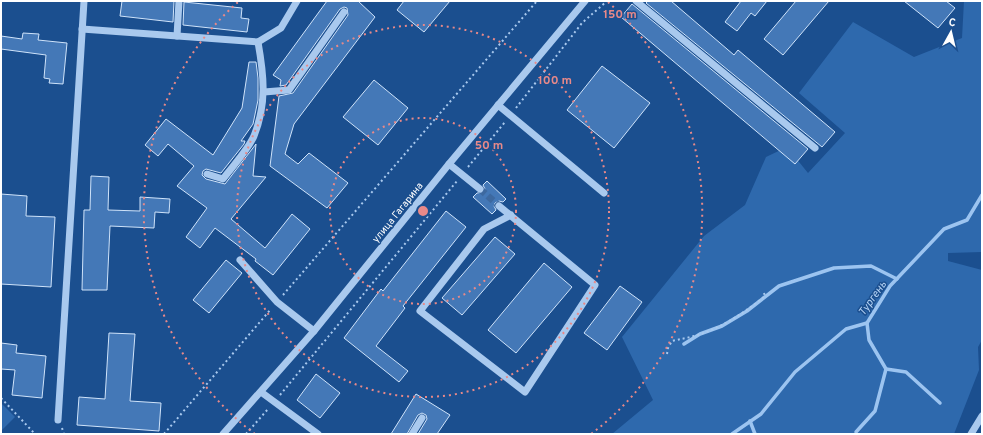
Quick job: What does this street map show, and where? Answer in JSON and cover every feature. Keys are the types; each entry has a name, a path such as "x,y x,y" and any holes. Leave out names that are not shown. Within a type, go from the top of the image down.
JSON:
{"street":[{"path":"58,420 84,1"},
{"path":"177,36 180,1"},
{"path":"82,29 258,42 281,28 297,1"},
{"name":"улица Гагарина","path":"223,434 314,331 449,164 585,1"},
{"path":"636,1 815,148"},
{"path":"264,92 289,90 344,12"},
{"path":"207,174 223,179 253,137 264,92 264,76 258,42"},
{"path":"498,105 604,193"},
{"path":"449,164 480,189"},
{"path":"499,206 510,215 594,285 525,392 420,310 484,229 510,215"},
{"path":"240,260 277,302 314,331"},
{"path":"260,392 318,434"},
{"path":"971,434 982,416"},
{"path":"412,434 422,418"}],"path":[{"path":"164,434 537,1"},
{"path":"246,434 462,175 582,23 607,1"},
{"path":"667,354 668,348 672,341 693,337 722,325 757,303 765,296 764,293"},
{"path":"1,398 35,434"}],"shaded area":[{"path":"964,1 982,1 982,252 948,253 948,261 982,270 982,340 978,347 979,370 954,434 612,434 653,400 622,337 704,236 745,205 766,157 787,147 808,173 845,133 799,93 853,22 914,57 962,38"},
{"path":"2,404 15,417 2,430 1,405"}],"building":[{"path":"122,1 174,1 173,22 120,16"},
{"path":"327,1 358,1 375,17 294,124 285,154 298,164 309,153 348,183 327,208 270,166 279,96 293,93 348,15 347,8 344,7 340,9 286,85 280,86 281,80 273,75"},
{"path":"404,1 450,1 424,32 397,10"},
{"path":"648,1 671,1 734,55 738,50 835,132 822,147 646,3"},
{"path":"741,1 767,1 755,16 751,13 737,31 725,22"},
{"path":"796,1 829,1 783,55 764,39"},
{"path":"904,1 946,1 955,8 938,28"},
{"path":"184,2 242,8 241,18 249,19 247,32 183,25"},
{"path":"632,4 808,149 795,164 621,17"},
{"path":"23,33 39,34 38,40 67,43 63,84 49,83 50,79 44,78 46,55 1,49 1,36 22,39"},
{"path":"249,62 256,62 258,78 258,100 253,124 241,141 245,141 244,144 221,173 206,169 203,171 202,175 206,179 225,184 256,144 253,176 266,177 231,219 265,248 292,214 310,229 273,275 255,261 256,259 215,228 200,248 186,237 207,208 177,186 194,166 168,144 158,156 145,145 166,119 213,155 242,108"},
{"path":"602,66 650,103 614,148 567,110"},
{"path":"374,80 408,108 378,145 343,117"},
{"path":"91,176 109,177 108,210 140,211 140,197 170,199 169,213 155,212 154,228 110,226 107,290 82,290 84,210 90,210"},
{"path":"487,181 506,199 503,202 499,201 495,203 494,206 496,210 492,214 473,197 477,193 484,192 485,189 483,185"},
{"path":"1,194 27,196 26,216 55,217 51,287 1,284"},
{"path":"446,211 466,227 403,306 405,308 376,346 408,371 399,382 344,338 381,289 383,291"},
{"path":"495,237 515,254 462,315 442,298"},
{"path":"226,260 242,273 209,313 193,300"},
{"path":"544,263 572,287 516,353 488,330"},
{"path":"620,286 642,302 607,350 584,333"},
{"path":"109,333 135,334 130,401 161,403 159,431 77,425 79,397 105,399"},
{"path":"1,343 17,345 16,353 46,356 42,398 12,395 15,370 1,369"},
{"path":"316,374 340,393 320,418 297,400"},
{"path":"416,394 450,415 437,434 418,434 427,419 426,415 422,413 418,415 407,434 391,434"}],"waterway":[{"name":"Тургень","path":"732,434 761,414 795,372 846,329 867,323 890,286 944,229 967,220 982,195"},
{"path":"684,344 700,334 722,326 747,311 779,286 834,268 871,266 897,279"},
{"path":"856,432 875,411 886,369 869,340 867,323"},
{"path":"886,369 906,372 940,403"},
{"path":"750,421 755,434"}],"tunnel":[{"path":"480,189 499,206"}]}
